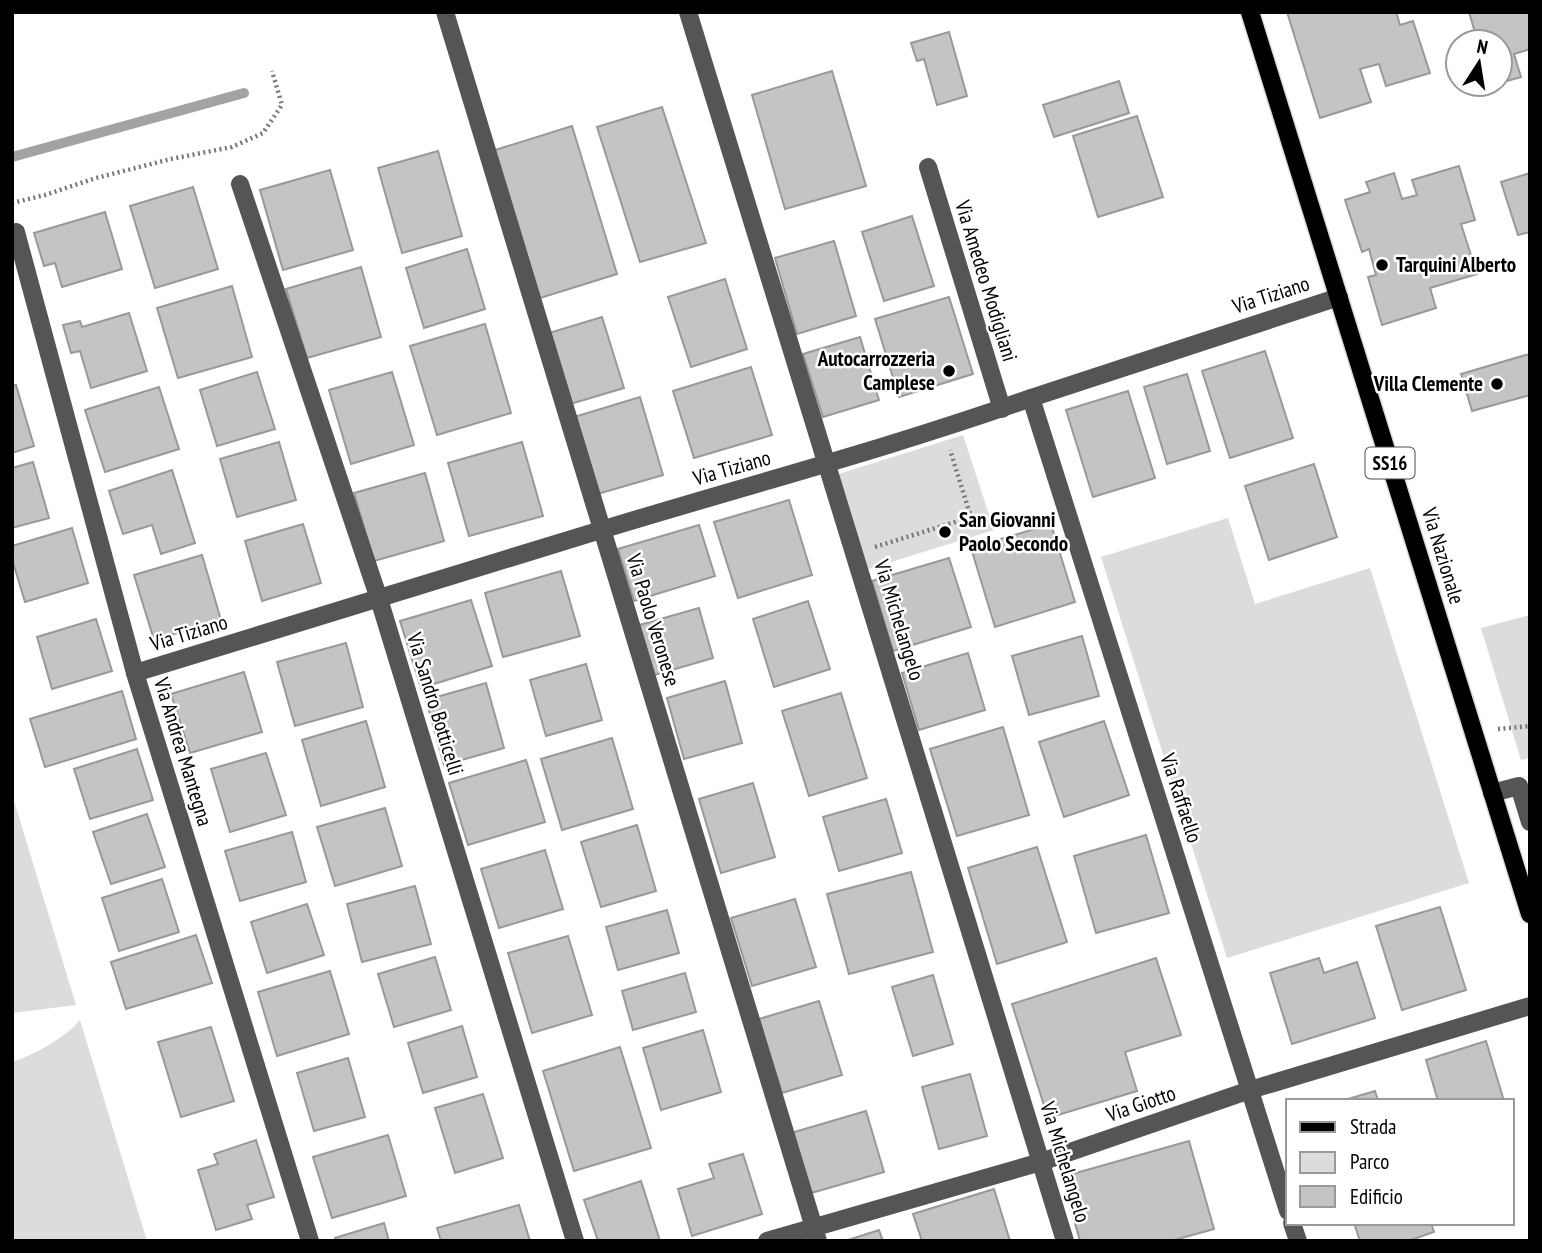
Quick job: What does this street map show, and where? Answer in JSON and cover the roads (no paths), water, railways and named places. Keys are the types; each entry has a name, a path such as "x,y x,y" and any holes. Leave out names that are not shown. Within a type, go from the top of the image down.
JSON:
{"main road":[{"name":"Via Nazionale","path":"1250,12 1530,914"}],"street":[{"name":"Via Paolo Veronese","path":"444,12 816,1234"},
{"name":"Via Michelangelo","path":"688,12 1065,1241"},
{"name":"Via Amedeo Modigliani","path":"928,167 1002,408"},
{"name":"Via Sandro Botticelli","path":"240,184 379,599 575,1241"},
{"name":"Via Andrea Mantegna","path":"16,232 135,673 310,1241"},
{"name":"Via Tiziano","path":"135,673 602,529 943,428 1339,296"},
{"name":"Via Raffaello","path":"1031,398 1286,1206"},
{"path":"1492,793 1524,784 1530,822"},
{"name":"Via Giotto","path":"766,1241 816,1234 1041,1162 1250,1090 1530,1006"}],"waterway":[{"path":"12,157 244,93"}],"place":[{"name":"Tarquini Alberto","path":"1382,265"},
{"name":"Autocarrozzeria Camplese","path":"949,371"},
{"name":"Villa Clemente","path":"1497,384"},
{"name":"San Giovanni Paolo Secondo","path":"945,532"}]}
